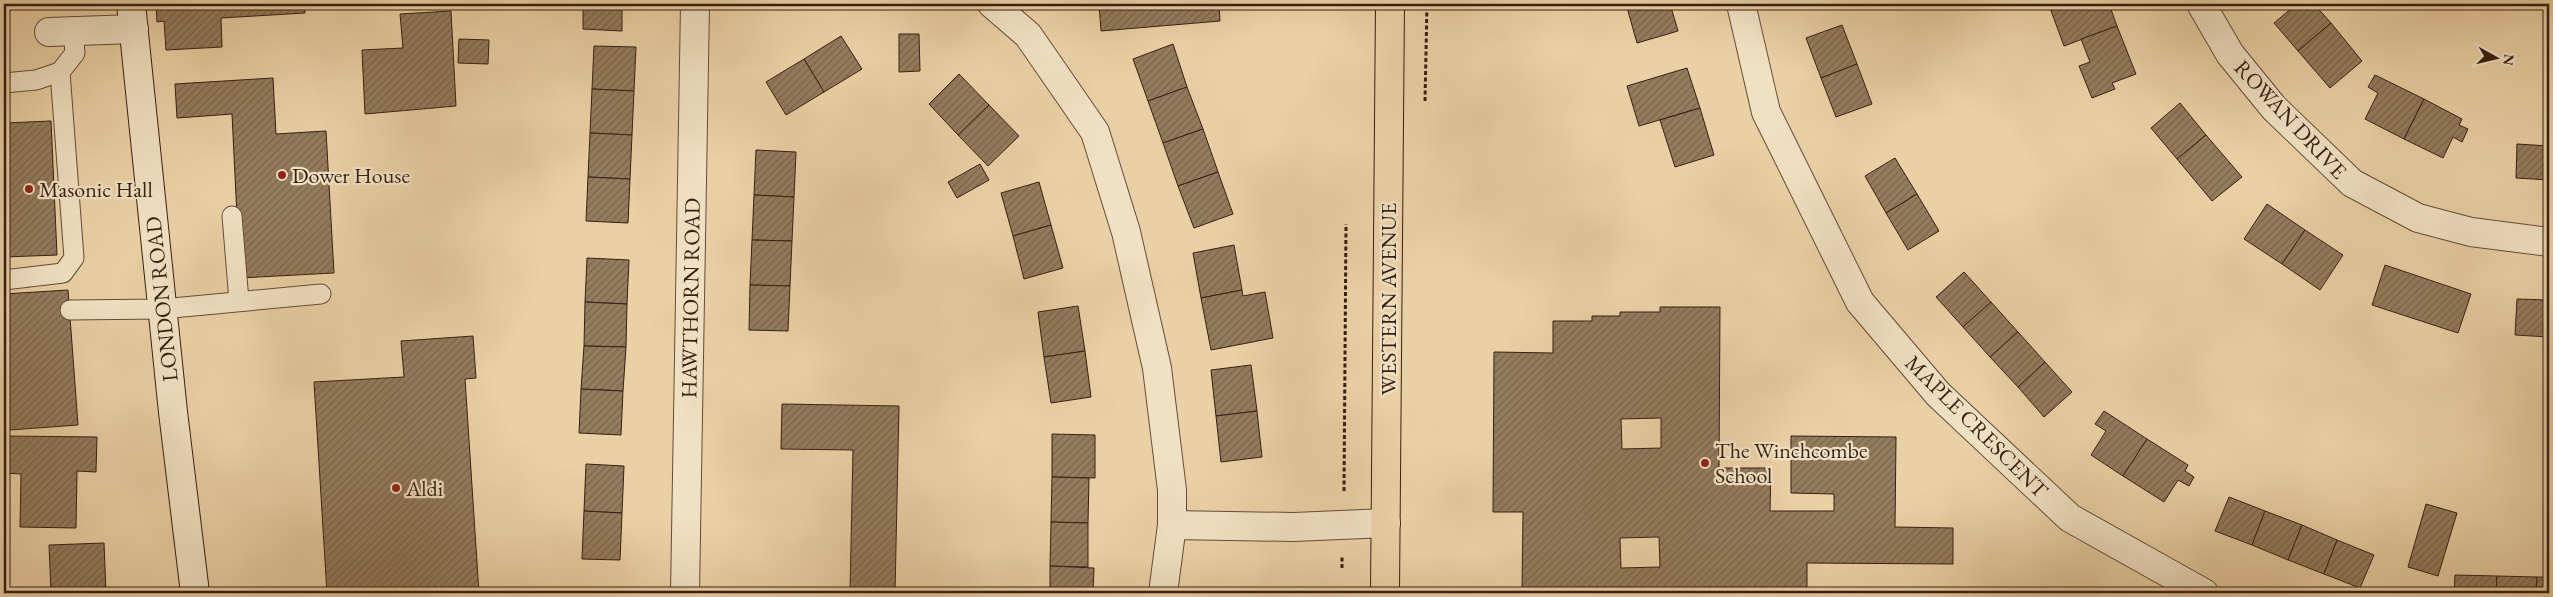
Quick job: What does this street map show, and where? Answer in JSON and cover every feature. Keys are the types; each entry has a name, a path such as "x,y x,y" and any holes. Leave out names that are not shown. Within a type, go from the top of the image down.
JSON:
{"main road":[{"name":"WESTERN AVENUE","path":"1385,593 1390,4"}],"street":[{"name":"HAWTHORN ROAD","path":"685,593 695,4"},
{"path":"992,4 1028,35 1095,132 1126,232 1157,368 1172,490 1172,525 1163,593"},
{"name":"MAPLE CRESCENT","path":"1741,4 1766,112 1860,302 1938,394 2070,518 2204,593"},
{"name":"ROWAN DRIVE","path":"2201,4 2230,54 2274,108 2352,183 2418,218 2471,232 2549,242"},
{"path":"61,32 132,16"},
{"name":"LONDON ROAD","path":"132,16 162,308 195,593"},
{"path":"1172,525 1294,527 1386,522"}],"lane":[{"path":"4,83 36,80 60,72 75,53 61,32"},
{"path":"4,280 63,273 74,258 60,72"},
{"path":"232,216 239,301"},
{"path":"70,310 162,308 321,294"}],"path":[{"path":"1427,4 1427,22"},
{"name":"WESTERN AVENUE","path":"1344,484 1346,224"}],"building":[{"path":"156,4 305,4 305,13 221,18 222,47 166,50 164,21 157,22"},
{"path":"583,4 622,4 622,31 583,29"},
{"path":"1099,4 1219,4 1220,21 1101,31"},
{"path":"1626,4 1670,4 1678,31 1637,43"},
{"path":"2062,4 2109,4 2117,26 2064,46 2050,8"},
{"path":"2290,4 2314,4 2331,23 2298,51 2274,23 2293,7"},
{"path":"451,11 456,106 365,114 362,50 403,48 400,14"},
{"path":"2331,23 2362,61 2330,88 2298,51"},
{"path":"1842,25 1857,64 1821,78 1806,38"},
{"path":"2117,26 2136,74 2112,83 2115,89 2092,98 2079,66 2090,62 2081,39"},
{"path":"899,34 919,34 920,71 899,72"},
{"path":"841,36 862,69 824,92 804,59"},
{"path":"459,39 489,40 488,64 458,63"},
{"path":"1173,44 1187,87 1148,101 1133,59"},
{"path":"594,46 636,47 634,91 592,89"},
{"path":"804,59 824,92 786,115 766,82"},
{"path":"1857,64 1872,104 1836,117 1821,78"},
{"path":"1687,68 1700,108 1639,126 1627,86"},
{"path":"959,74 989,105 958,135 929,104"},
{"path":"2375,75 2424,99 2404,139 2365,119 2378,93 2368,87"},
{"name":"Dower House","path":"273,78 276,134 326,131 334,273 240,278 232,114 177,118 175,84"},
{"path":"1187,87 1203,129 1163,143 1148,101"},
{"path":"592,89 634,91 632,135 590,133"},
{"path":"2424,99 2462,119 2459,125 2468,129 2462,142 2453,137 2443,158 2404,139"},
{"path":"2180,103 2206,135 2177,159 2151,128"},
{"path":"989,105 1019,136 988,166 958,135"},
{"path":"1700,108 1714,155 1675,167 1660,120"},
{"name":"Masonic Hall","path":"51,121 57,255 4,257 4,123"},
{"path":"1203,129 1218,172 1178,186 1163,143"},
{"path":"590,133 632,135 630,179 588,177"},
{"path":"2206,135 2242,177 2212,201 2177,159"},
{"path":"2517,144 2549,146 2549,180 2516,178"},
{"path":"756,150 796,152 794,197 754,195"},
{"path":"1895,158 1917,194 1886,213 1865,176"},
{"path":"980,164 989,180 957,198 948,182"},
{"path":"1218,172 1233,214 1194,228 1178,186"},
{"path":"588,177 630,179 628,223 586,221"},
{"path":"1039,182 1051,225 1013,236 1001,193"},
{"path":"1917,194 1939,231 1908,250 1886,213"},
{"path":"754,195 794,197 792,241 752,240"},
{"path":"2267,204 2305,230 2282,264 2244,239"},
{"path":"1051,225 1063,268 1024,279 1013,236"},
{"path":"2305,230 2343,255 2320,290 2282,264"},
{"path":"752,240 792,241 790,286 750,285"},
{"path":"1234,245 1242,290 1201,298 1193,253"},
{"path":"587,258 629,260 627,304 585,302"},
{"path":"2385,265 2471,294 2458,333 2372,305"},
{"path":"1964,272 1991,302 1963,327 1936,297"},
{"path":"750,285 790,286 788,331 749,330"},
{"path":"68,290 78,425 10,430 7,397 4,397 4,323 6,323 4,294"},
{"path":"1242,290 1243,296 1265,292 1273,338 1211,350 1201,298"},
{"path":"2517,299 2549,300 2549,337 2515,335"},
{"path":"585,302 627,304 626,347 584,346"},
{"path":"1991,302 2018,332 1990,357 1963,327"},
{"path":"1078,306 1085,351 1044,357 1038,312"},
{"path":"1660,307 1720,307 1719,468 1771,468 1770,511 1834,511 1834,494 1791,493 1791,436 1896,437 1895,527 1953,528 1953,564 1807,563 1807,593 1522,593 1523,512 1493,512 1494,352 1553,353 1553,321 1592,321 1592,316 1620,316 1620,312 1660,312","holes":["1661,418 1661,448 1622,449 1621,419","1659,537 1660,567 1621,568 1620,538"]},
{"path":"2018,332 2045,362 2018,387 1990,357"},
{"name":"Aldi","path":"473,336 476,378 465,379 479,593 327,593 314,382 404,377 401,341"},
{"path":"584,346 626,347 623,391 581,389"},
{"path":"1085,351 1091,397 1051,403 1044,357"},
{"path":"2045,362 2072,392 2044,417 2018,387"},
{"path":"1251,365 1257,411 1216,416 1211,370"},
{"path":"581,389 623,391 621,435 579,433"},
{"path":"782,404 899,406 895,593 778,593 778,590 850,592 853,450 781,449"},
{"path":"1257,411 1262,457 1221,462 1216,416"},
{"path":"2104,411 2147,439 2123,476 2091,455 2106,431 2095,424"},
{"path":"1052,434 1095,435 1095,478 1052,477"},
{"path":"4,436 97,437 96,472 77,471 76,528 20,527 21,474 4,473"},
{"path":"2147,439 2188,465 2185,471 2194,477 2189,486 2178,480 2164,502 2123,476"},
{"path":"586,464 624,466 622,513 584,511"},
{"path":"1052,477 1089,478 1088,523 1051,522"},
{"path":"2229,497 2265,511 2252,545 2215,531"},
{"path":"2426,504 2457,513 2438,576 2408,567"},
{"path":"584,511 622,513 620,560 582,559"},
{"path":"2265,511 2302,525 2288,560 2252,545"},
{"path":"1051,522 1088,523 1088,567 1050,566"},
{"path":"2302,525 2337,540 2324,574 2288,560"},
{"path":"2337,540 2374,555 2360,588 2324,574"},
{"path":"104,543 106,593 51,593 49,545"},
{"path":"1050,566 1094,568 1093,593 1050,593"},
{"path":"2455,575 2497,576 2496,593 2454,593"},
{"path":"2497,576 2537,577 2536,593 2496,593"},
{"path":"2537,577 2549,577 2549,593 2536,593"},
{"path":"1218,588 1254,593 1217,593"}],"place":[{"name":"Dower House","path":"282,175"},
{"name":"Masonic Hall","path":"29,189"},
{"name":"The Winchcombe School","path":"1705,463"},
{"name":"Aldi","path":"396,488"}]}
